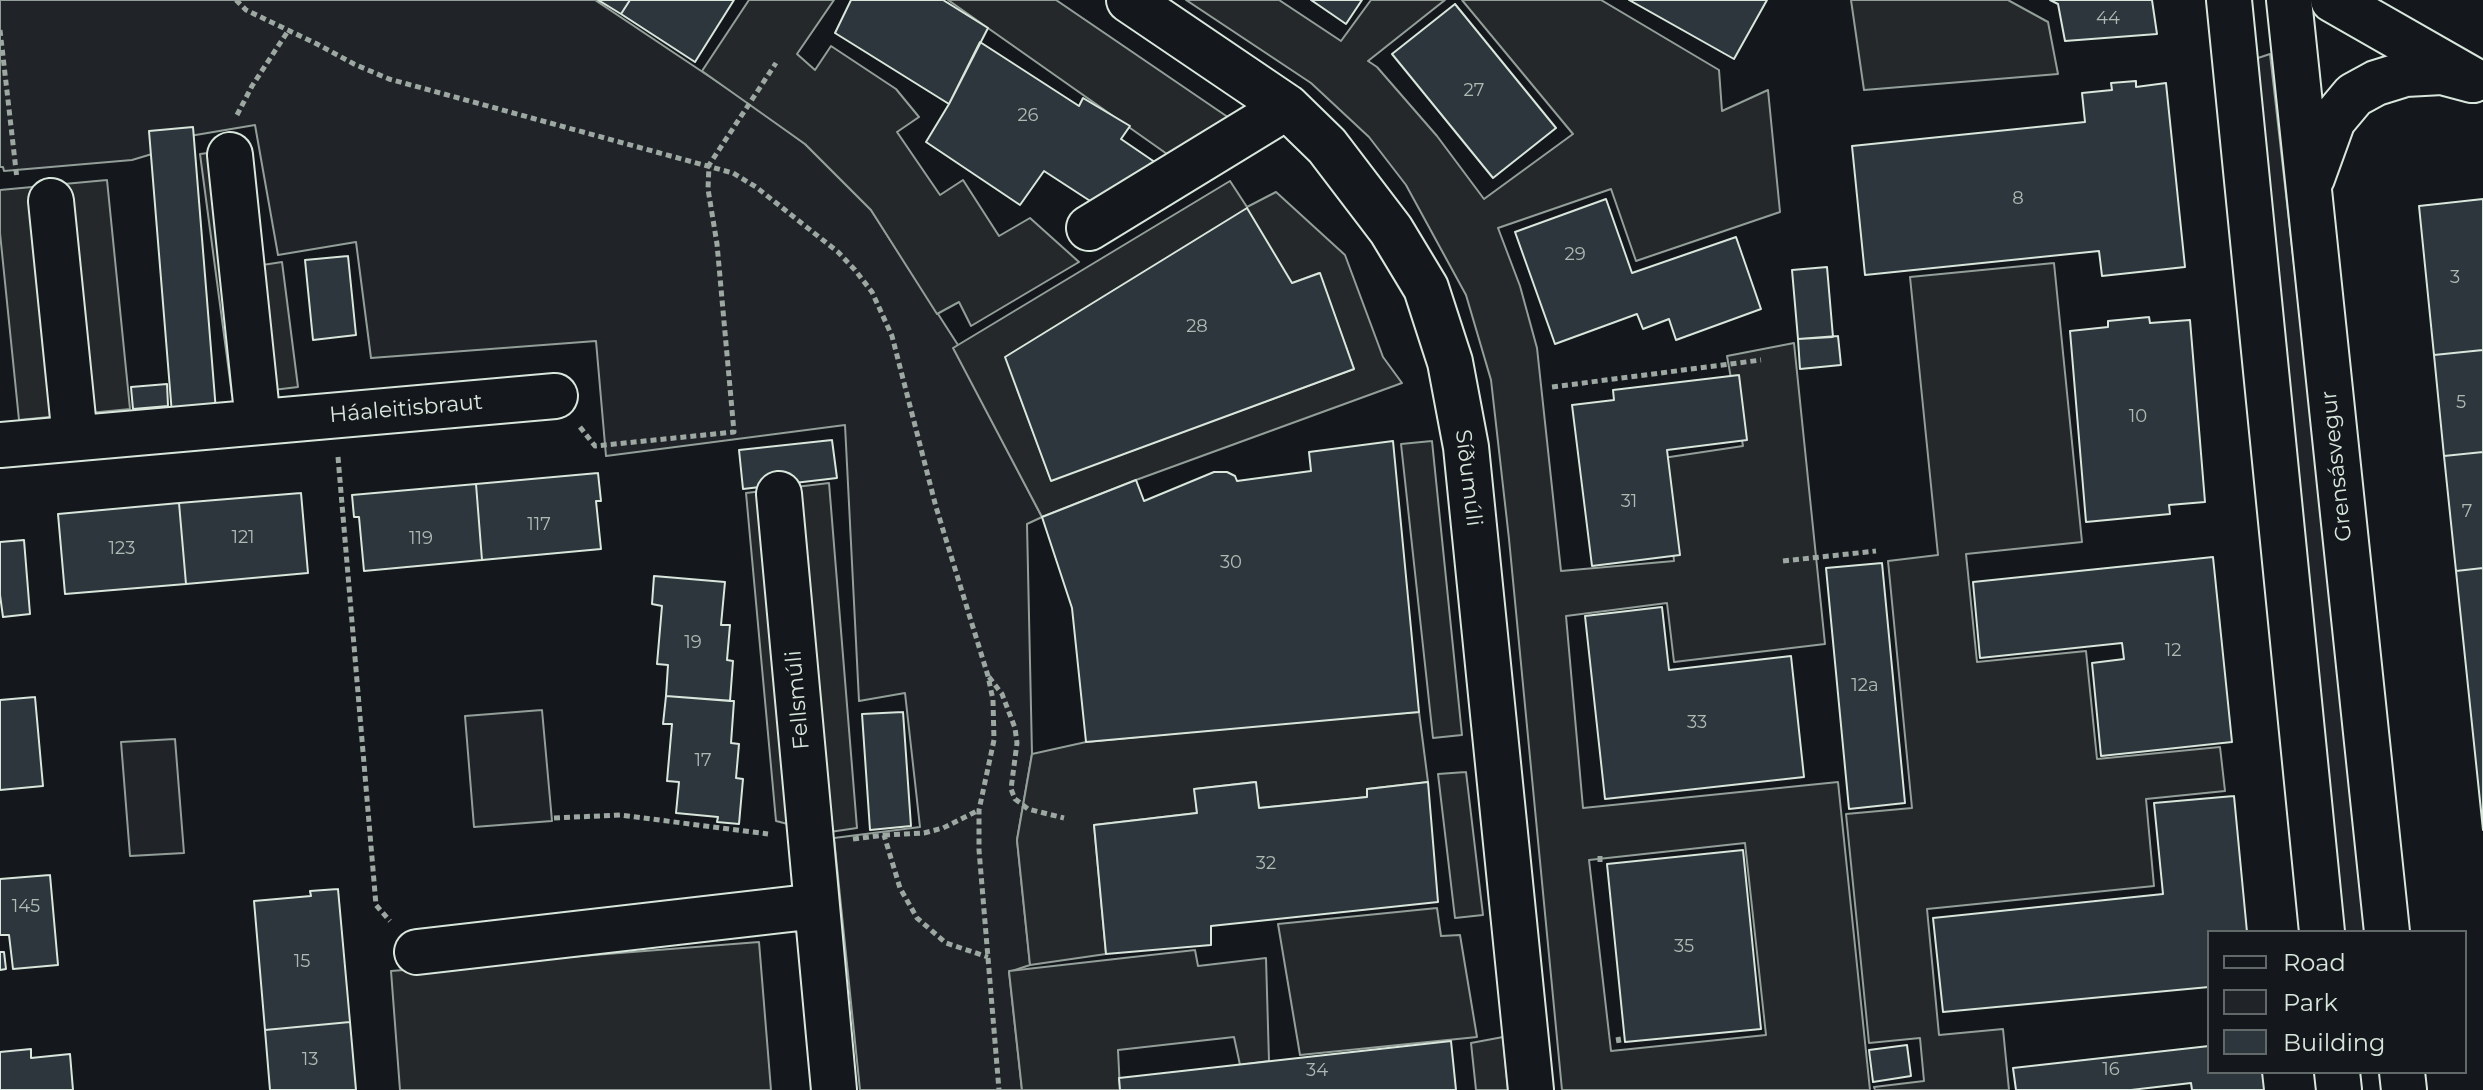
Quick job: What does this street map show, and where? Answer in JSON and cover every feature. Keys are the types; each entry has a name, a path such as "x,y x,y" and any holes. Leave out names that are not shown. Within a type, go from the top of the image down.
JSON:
{"street":[{"name":"Síðumúli","path":"1129,0 1287,107 1327,146 1391,230 1426,288 1450,362 1466,447 1531,1090"},
{"path":"2229,0 2322,930"},
{"name":"Grensásvegur","path":"2289,0 2387,930"},
{"path":"2333,0 2479,75"},
{"path":"2379,0 2479,75"},
{"path":"2308,187 2333,120 2354,95 2376,83 2405,74 2442,72 2479,75"},
{"path":"1089,228 1287,107"},
{"path":"230,155 258,422"},
{"path":"51,201 75,438"},
{"name":"Háaleitisbraut","path":"0,445 555,396"},
{"name":"Fellsmúli","path":"779,494 834,1090"},
{"path":"417,952 817,906"}],"path":[{"path":"236,0 246,10 389,79 733,173 756,187 838,252 872,292 892,336 936,507 993,700 994,740 979,810 979,850 999,1090"},
{"path":"0,30 17,179 51,201"},
{"path":"230,155 237,113 288,31"},
{"path":"555,396 595,446 734,432 717,244 708,189 709,167 776,63"},
{"path":"1552,387 1761,360"},
{"path":"334,415 376,905 417,952"},
{"path":"1783,561 1876,551"},
{"path":"988,676 1002,694 1015,728 1017,743 1011,789 1015,799 1028,809 1064,818"},
{"path":"554,818 620,815 749,831 812,843 933,831 979,810"},
{"path":"884,835 900,888 917,918 946,943 988,957"}],"green space":[{"path":"0,0 595,0 805,144 871,210 958,345 970,379 1042,517 1027,524 1032,754 1017,840 1030,965 1009,972 1022,1090 860,1090 834,838 920,827 905,693 859,701 845,425 606,456 596,341 371,358 356,242 278,255 255,125 154,142 152,154 132,160 4,171 0,167"},
{"path":"2270,54 2370,930 2341,930 2255,59"},
{"path":"542,710 552,821 474,827 465,716"},
{"path":"175,739 184,853 130,856 121,742"}],"shaded area":[{"path":"749,0 834,0 797,54 815,70 831,46 896,89 919,117 897,132 940,195 963,180 999,236 1030,218 1079,262 971,326 959,302 937,314 871,210 805,144 702,71"},
{"path":"948,0 1056,0 1238,124 1177,161"},
{"path":"1186,0 1279,0 1341,41 1371,0 1445,0 1368,61 1377,67 1437,136 1484,199 1573,134 1462,0 1601,0 1719,70 1722,111 1768,90 1780,212 1636,261 1611,189 1498,228 1520,286 1537,348 1561,571 1674,561 1663,458 1743,446 1727,356 1794,343 1825,644 1674,662 1667,603 1566,616 1583,808 1838,782 1870,1090 1562,1090 1491,380 1466,295 1406,185 1369,137 1311,83","holes":["1745,843 1766,1035 1611,1051 1589,860"]},
{"path":"1851,0 2008,0 2048,22 2058,74 1864,90"},
{"path":"240,149 256,266 282,262 298,387 232,395 200,154"},
{"path":"107,180 130,409 19,420 0,233 0,190"},
{"path":"1230,181 1247,207 1276,192 1345,255 1383,357 1402,383 1042,517 953,348","holes":["1319,273 1354,369 1051,480 1017,389"]},
{"path":"2054,263 2082,542 1966,554 1977,662 2086,651 2097,759 2220,747 2225,791 2146,799 2154,886 1927,909 1939,1035 2003,1029 2009,1090 1875,1090 1874,1087 1924,1081 1920,1038 1869,1043 1846,814 1912,808 1888,561 1938,555 1910,277"},
{"path":"1432,441 1462,735 1433,738 1401,444"},
{"path":"829,483 857,828 823,833 776,821 746,493"},
{"path":"1419,712 1428,782 1367,789 1367,797 1259,808 1255,782 1195,789 1197,813 1094,825 1106,954 1030,965 1017,840 1032,754 1086,742"},
{"path":"1466,772 1483,915 1455,918 1438,774"},
{"path":"1437,908 1441,936 1460,935 1477,1037 1300,1055 1278,924"},
{"path":"759,942 771,1090 400,1090 391,971"},
{"path":"1195,950 1198,966 1266,958 1269,1061 1240,1065 1234,1037 1118,1050 1120,1090 1022,1090 1009,971"},
{"path":"1503,1037 1508,1090 1476,1090 1471,1043"}],"building":[{"path":"598,0 630,0 621,14"},
{"path":"630,0 734,0 695,62 621,14"},
{"path":"851,0 943,0 988,28 949,104 835,33"},
{"path":"1311,0 1362,0 1346,24"},
{"path":"1629,0 1767,0 1734,59"},
{"path":"2050,0 2152,0 2157,34 2065,41 2058,4"},
{"path":"1455,4 1556,128 1493,178 1392,54"},
{"path":"980,42 1079,106 1083,98 1130,126 1121,139 1165,169 1101,208 1044,171 1020,205 926,142"},
{"path":"2136,81 2136,87 2166,83 2185,267 2102,276 2099,251 1865,275 1852,146 2085,122 2082,93 2112,90 2111,83"},
{"path":"193,127 216,411 172,414 149,131"},
{"path":"1606,199 1632,273 1736,237 1761,309 1676,340 1669,319 1643,329 1637,314 1555,344 1515,232"},
{"path":"2483,199 2483,350 2434,355 2419,206"},
{"path":"1247,208 1292,283 1320,273 1354,369 1051,481 1005,357"},
{"path":"348,256 356,335 313,340 305,260"},
{"path":"1827,267 1833,337 1798,339 1792,270"},
{"path":"2149,317 2150,323 2190,320 2205,502 2169,505 2170,514 2086,522 2070,331 2108,327 2108,321"},
{"path":"1838,336 1841,365 1800,369 1798,339"},
{"path":"2483,350 2483,452 2444,456 2434,355"},
{"path":"1739,375 1747,440 1667,450 1680,555 1592,566 1572,405 1614,400 1613,390"},
{"path":"167,384 168,406 133,409 131,387"},
{"path":"832,440 837,478 743,489 739,450"},
{"path":"1393,441 1419,712 1086,742 1072,608 1042,517 1136,480 1144,501 1214,472 1227,472 1237,481 1311,471 1309,452"},
{"path":"2483,452 2483,568 2456,571 2444,456"},
{"path":"598,473 601,501 596,501 601,549 482,560 476,484"},
{"path":"476,484 482,560 364,571 359,517 354,517 352,495"},
{"path":"301,493 308,573 186,584 179,503"},
{"path":"179,503 186,584 65,594 58,514"},
{"path":"24,540 30,614 3,617 0,542"},
{"path":"2213,557 2232,742 2101,756 2092,663 2124,659 2122,643 1980,658 1973,582"},
{"path":"1882,563 1905,803 1849,809 1826,568"},
{"path":"2483,568 2483,830 2456,571"},
{"path":"654,576 725,582 721,625 730,625 727,660 733,661 730,701 666,696 668,665 657,664 662,606 652,604"},
{"path":"1662,607 1669,670 1791,656 1804,777 1605,799 1585,616"},
{"path":"666,696 734,701 731,743 739,744 736,778 743,779 739,824 717,822 718,817 676,813 679,782 667,781 672,724 663,724"},
{"path":"35,697 43,786 0,790 0,700"},
{"path":"903,712 911,826 870,830 862,714"},
{"path":"1256,782 1259,808 1367,797 1367,789 1428,782 1438,902 1211,926 1211,945 1106,954 1094,825 1197,813 1194,789"},
{"path":"2234,796 2247,930 2207,930 2207,987 1943,1012 1933,918 2163,894 2154,803"},
{"path":"1743,850 1761,1029 1625,1042 1607,864"},
{"path":"50,875 58,965 13,969 9,935 0,935 0,879"},
{"path":"338,889 350,1022 265,1030 254,901 311,896 310,891"},
{"path":"0,952 4,952 6,969 0,970"},
{"path":"350,1022 356,1090 270,1090 265,1030"},
{"path":"1451,1041 1456,1090 1120,1090 1119,1078"},
{"path":"1907,1045 1911,1076 1873,1082 1869,1050"},
{"path":"2207,1046 2207,1074 2262,1074 2264,1090 2192,1090 2191,1083 2131,1090 2016,1090 2013,1068"},
{"path":"31,1049 31,1058 70,1054 73,1090 0,1090 0,1052"}]}
